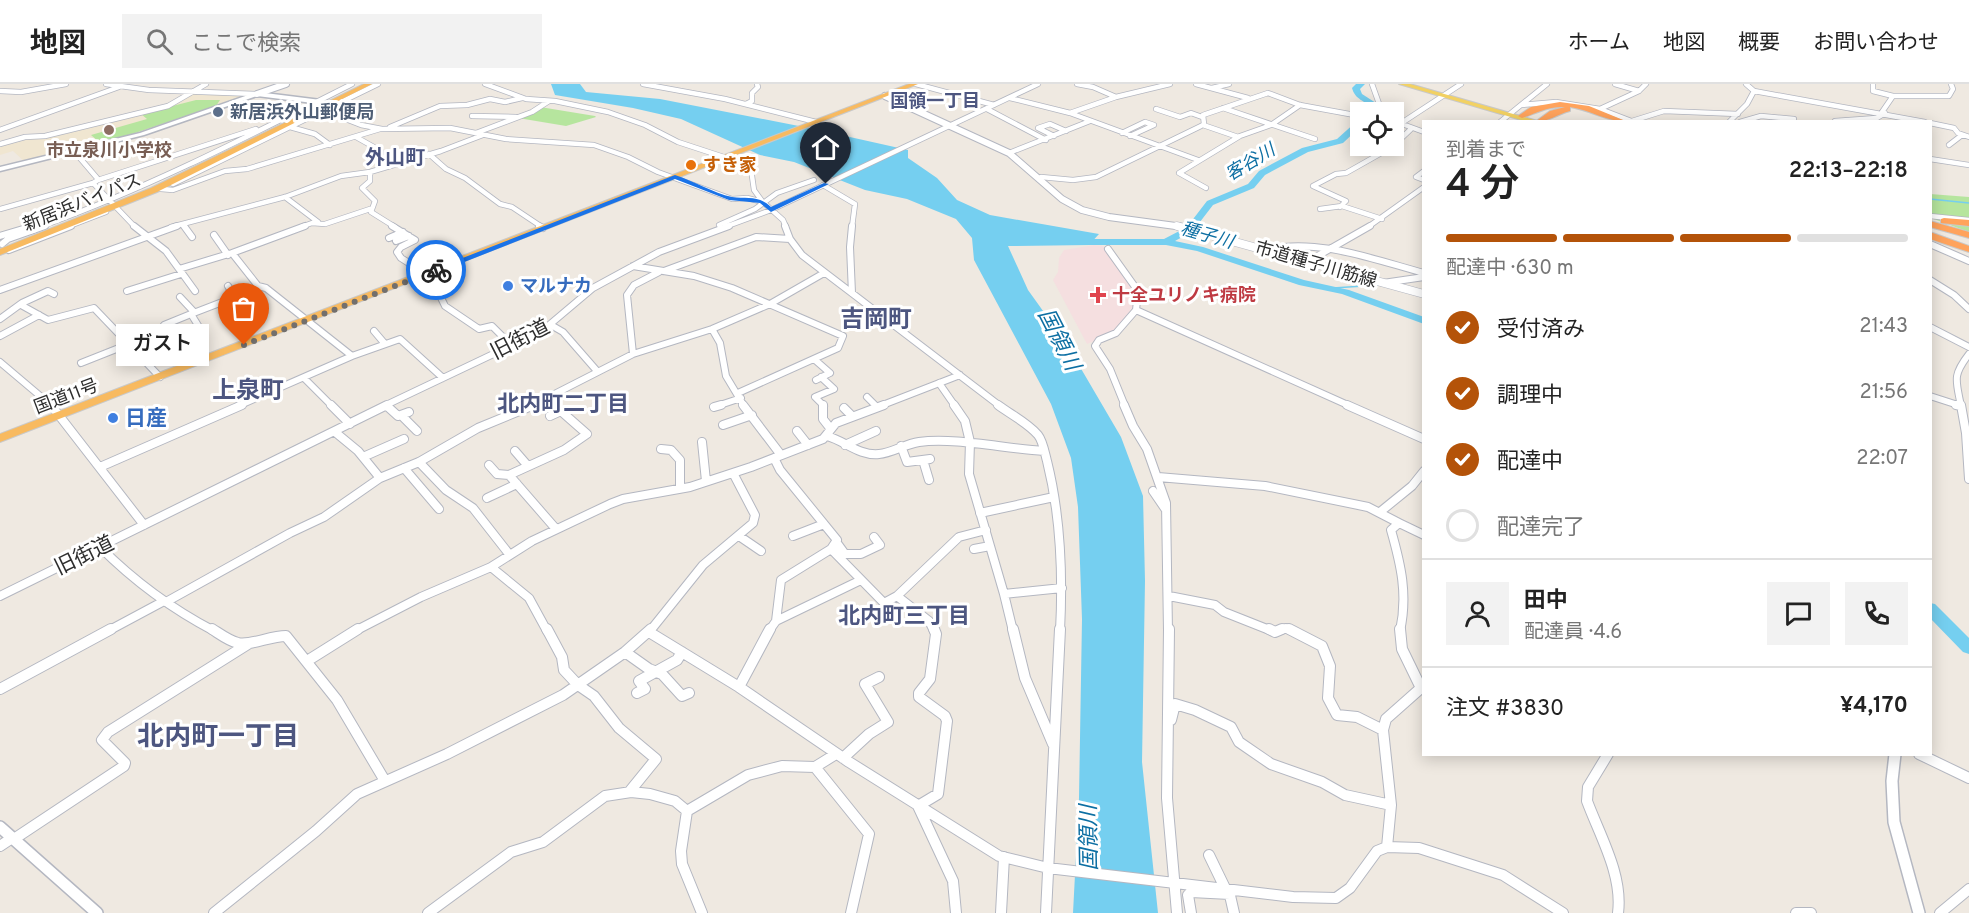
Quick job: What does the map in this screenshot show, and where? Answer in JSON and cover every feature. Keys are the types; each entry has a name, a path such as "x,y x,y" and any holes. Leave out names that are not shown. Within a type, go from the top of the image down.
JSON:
{"highway":[{"name":"新居浜バイパス","path":"1,246 113,205 216,161 362,84"},
{"name":"新居浜バイパス","path":"325,103 369,84"},
{"name":"国道11号","path":"0,438 916,84"},
{"path":"1522,116 1536,107 1564,105 1594,110 1619,120"},
{"path":"1542,120 1560,110 1577,109 1594,112 1613,120"},
{"path":"1932,217 1969,221"},
{"path":"1932,225 1969,235"},
{"path":"1932,233 1969,242"},
{"path":"1932,234 1969,249"}],"main road":[{"path":"1402,84 1533,120"},
{"path":"2,169 142,134 257,94 325,103"}],"street":[{"path":"0,91 9,94 66,84"},
{"path":"106,84 257,94 286,84"},
{"path":"0,144 25,137 45,136 168,105 206,84"},
{"path":"1,246 51,220 57,222 161,189 290,127 352,84"},
{"path":"113,205 263,129 378,84"},
{"path":"488,84 524,98 608,112 645,125 678,142 729,156 751,169 754,190 783,220 790,239 802,255 1039,436 1054,496 1060,542 1062,588 1054,745 1051,868 1046,913"},
{"path":"643,84 746,104 814,123"},
{"path":"746,104 752,101 752,93 759,87 757,84"},
{"path":"916,84 995,105"},
{"name":"旧街道","path":"0,596 551,325 570,305 593,288 633,266 766,205 825,185 1038,84"},
{"path":"1077,84 1093,87 1116,97"},
{"path":"1142,84 1149,88"},
{"path":"1070,113 1116,97 1170,84"},
{"path":"1196,84 1248,98"},
{"path":"1211,88 1229,84"},
{"path":"1372,84 1378,102"},
{"path":"1404,122 1461,84"},
{"path":"1502,120 1547,84"},
{"path":"1615,84 1639,91"},
{"path":"1600,109 1639,91 1646,84"},
{"path":"1746,84 1754,91 1839,107 1884,112 1917,120"},
{"path":"1863,84 1873,85 1874,91 1893,96 1950,96 1953,89 1952,84"},
{"path":"0,130 121,86"},
{"path":"1731,120 1754,91"},
{"path":"1156,109 1180,117 1191,113 1202,117 1248,98 1268,93 1300,105 1350,114"},
{"name":"市道種子川筋線","path":"885,96 1010,153 1041,177 1061,197 1081,209 1110,217 1157,221 1179,226 1422,293"},
{"path":"1848,120 1877,118 1884,112 1893,96"},
{"path":"161,189 173,190 225,171 247,169 384,129 440,106 462,106 489,99 505,102 524,98"},
{"path":"1010,98 1070,113 1198,160"},
{"path":"476,133 518,118 549,101"},
{"path":"1521,105 1556,102 1600,109 1630,120"},
{"path":"325,103 339,106 330,113 361,125 384,129 450,128 506,139 594,145 628,157 658,172 732,199 747,198 766,205"},
{"path":"1206,188 1179,173 1238,137 1271,125 1300,105"},
{"path":"1834,120 1839,107"},
{"path":"1223,108 1315,139"},
{"path":"987,109 1046,140"},
{"path":"1636,120 1664,111 1738,114"},
{"path":"1747,120 1761,116 1794,119"},
{"path":"472,117 518,118"},
{"path":"1202,117 1203,125"},
{"path":"1010,153 1090,121"},
{"path":"1122,133 1145,122 1154,125 1130,136"},
{"path":"1932,123 1954,128 1962,135 1969,137"},
{"path":"1054,136 1038,128 1050,124 1066,131"},
{"path":"1041,177 1073,180 1096,177 1203,125 1238,137"},
{"path":"1404,126 1422,132"},
{"path":"290,127 315,134 330,145"},
{"path":"0,209 60,194 248,131 263,129"},
{"path":"1340,207 1346,201 1313,186 1336,174 1346,173 1392,147 1412,129"},
{"path":"0,290 183,224 285,197 341,176 370,172 483,135"},
{"path":"1949,145 1962,135"},
{"path":"356,137 381,151 382,168"},
{"path":"73,150 113,205 166,251 195,291"},
{"path":"429,154 446,169 465,178 500,204 512,207 543,228"},
{"path":"1932,159 1969,165"},
{"path":"285,197 324,224 370,209 376,203 362,188 370,182 370,172"},
{"path":"766,205 777,193 814,180"},
{"path":"825,185 855,204 850,247 852,293"},
{"path":"1307,262 1323,250 1382,219 1422,189"},
{"path":"1320,209 1329,205 1382,219"},
{"path":"370,209 371,212 409,236 414,242 401,247 397,252 401,258 428,273 445,306 479,329 492,326 511,345"},
{"path":"127,291 273,236 318,222"},
{"path":"183,224 192,237"},
{"path":"389,238 403,232"},
{"path":"396,242 409,236"},
{"path":"633,354 627,295 633,285 661,272 756,237 790,239"},
{"path":"216,240 261,287 266,288 352,356"},
{"path":"1266,250 1282,245 1323,250 1378,261 1422,274"},
{"path":"1932,245 1969,261"},
{"path":"1108,249 1138,291 1136,310 1116,333 1099,340 1095,346 1110,369 1133,426 1147,449 1166,503 1169,596 1167,798 1171,881 1177,913"},
{"path":"633,266 693,276 732,288 843,336 838,348 714,407"},
{"path":"0,689 290,533 324,517 380,478 419,462 478,428 547,398 633,354 712,329 770,304 824,273"},
{"path":"1386,284 1422,275"},
{"path":"1932,281 1954,295 1969,309"},
{"path":"228,286 236,297"},
{"path":"168,330 164,325 261,287"},
{"path":"0,319 48,291 54,294"},
{"path":"146,359 204,335 200,332 193,313 180,297"},
{"path":"21,305 48,320 94,308 146,359 160,377"},
{"path":"1136,310 1422,438"},
{"path":"0,336 39,315"},
{"path":"551,325 560,326 565,331 570,341 597,371"},
{"path":"1932,328 1969,347"},
{"path":"712,329 723,346 727,377 778,456 780,470 837,540 834,546 781,580 776,621"},
{"path":"374,331 386,344"},
{"path":"100,467 352,356 400,339 443,378"},
{"path":"81,363 129,344"},
{"path":"1969,354 1957,369 1966,433 1969,479"},
{"path":"813,359 830,373 819,379 834,389 816,397 824,406 823,419 830,428"},
{"path":"0,362 47,400 144,525"},
{"path":"827,436 830,428 852,416 960,375"},
{"path":"304,378 319,397 336,407 350,424"},
{"path":"939,382 965,421 970,443 969,474 1004,594 1025,678 1054,745"},
{"path":"867,397 876,406"},
{"path":"1932,397 1961,406"},
{"path":"489,465 497,474 509,475 564,450 587,434 547,398"},
{"path":"387,406 398,416 406,414 418,428"},
{"path":"844,408 852,416"},
{"path":"550,416 561,411"},
{"path":"723,425 752,415"},
{"path":"797,431 808,445"},
{"path":"845,445 876,431"},
{"path":"335,432 363,457 380,478"},
{"path":"307,661 353,632 421,597 491,567 509,554 556,529 623,499 733,473 827,436 845,445 878,454 920,442 970,443 1006,449 1044,451"},
{"path":"363,457 404,439"},
{"path":"702,442 706,481"},
{"path":"901,446 907,462 926,460 929,480"},
{"path":"661,449 671,450 680,460 680,487"},
{"path":"515,451 528,466"},
{"path":"419,462 446,490 473,508 509,554"},
{"path":"404,468 439,508"},
{"path":"214,913 316,831 357,794 447,754 563,695 625,652 649,632 704,565 753,523 754,515 733,473"},
{"path":"1380,512 1412,486 1422,474"},
{"path":"509,475 556,529"},
{"path":"1158,477 1248,483 1334,499 1380,512 1422,534"},
{"path":"487,498 517,484"},
{"path":"1153,491 1166,510"},
{"path":"980,513 1054,496"},
{"path":"1387,847 1391,805 1383,730 1386,719 1421,688 1402,649 1399,634 1405,608 1398,558 1391,530 1399,523"},
{"path":"793,536 824,524"},
{"path":"834,546 861,580 884,603 897,596 959,537 986,530"},
{"path":"741,535 763,549"},
{"path":"834,546 848,555 880,545 874,537"},
{"path":"974,549 990,546"},
{"path":"100,547 116,563 165,602 209,629 237,643 248,644"},
{"path":"491,567 529,598 562,657 564,670 578,685 594,696 620,728 656,759 630,791"},
{"path":"739,687 763,639 776,621 861,580"},
{"path":"1004,594 1062,588"},
{"path":"897,596 929,621 934,628 936,634 930,679 919,693 919,697 945,716 946,721 938,794 918,806"},
{"path":"1169,596 1215,605 1224,612 1275,632 1286,628 1322,646 1330,668 1327,694 1333,710 1337,715 1357,717 1383,730"},
{"path":"649,632 739,687 918,806 1004,857 1051,868 1171,881 1228,890 1293,897 1336,898 1350,888 1377,851 1387,847 1419,848 1503,875 1563,913"},
{"path":"0,846 124,766 125,763 102,740 108,732 248,644 272,636 286,636 307,661 337,700 385,781"},
{"path":"625,652 662,674 682,696 688,693"},
{"path":"638,693 645,688 639,681 677,660 682,652"},
{"path":"687,811 748,775 782,766 815,767 840,756 888,722 865,684 879,677"},
{"path":"1168,724 1175,704 1194,710 1231,727 1239,742 1271,764 1322,782 1345,795 1391,805"},
{"path":"1607,756 1588,787 1587,801 1618,882 1618,913"},
{"path":"1895,756 1892,781 1894,822 1919,913"},
{"path":"1923,756 1969,778"},
{"path":"815,767 869,834 851,913"},
{"path":"428,913 511,852 519,848 535,847 555,835 593,802 621,791 630,791 670,798 687,811"},
{"path":"918,806 953,881 956,913"},
{"path":"687,811 681,851 682,864 702,913"},
{"path":"0,827 97,913"},
{"path":"1209,855 1228,890 1234,913"},
{"path":"1001,913 1004,857"},
{"path":"1940,913 1969,889"},
{"path":"1191,913 1188,895 1191,892 1228,890"},
{"path":"1799,913 1811,913"}],"shaded area":[{"name":"市立泉川小学校","path":"192,93 249,95 129,136 25,162 13,151 0,155 0,144 31,137 37,139 168,106"},
{"name":"十全ユリノキ病院","path":"1094,245 1103,246 1130,281 1136,293 1135,305 1113,333 1087,344 1053,280 1058,272 1059,258 1064,250"}],"green space":[{"path":"196,100 220,100 216,106 129,135 99,142 91,135 147,119 141,114"},
{"path":"540,107 596,117 566,126 518,118"},
{"path":"1932,194 1969,197 1969,232 1932,218"}],"water":[{"name":"国領川","path":"551,84 580,84 586,92 660,99 908,150 908,158 937,178 957,200 990,215 1099,234 1089,245 1008,246 1028,290 1066,343 1121,437 1143,496 1145,581 1142,762 1158,913 1073,913 1079,798 1082,619 1078,507 1071,458 1051,404 974,260 972,238 956,219 907,199 865,190 794,162 760,155 681,119 633,108 555,95"}],"waterway":[{"name":"客谷川","path":"1361,84 1356,88 1358,95 1368,102"},
{"name":"客谷川","path":"1166,242 1190,229 1210,203 1251,186 1262,173 1305,150 1340,141 1350,132"},
{"path":"1932,199 1969,203"},
{"name":"種子川","path":"1073,242 1166,242"},
{"name":"種子川","path":"1166,242 1199,249 1303,283 1329,287 1422,320"},
{"path":"1333,288 1379,285"},
{"name":"種子川","path":"1932,610 1969,648"}],"way so far":[{"path":"244,345 436,270"}],"place":[{"name":"新居浜外山郵便局","path":"218,112"},
{"name":"市立泉川小学校","path":"109,130"},
{"name":"すき家","path":"691,165"},
{"name":"マルナカ","path":"508,286"},
{"name":"十全ユリノキ病院","path":"1098,295"},
{"name":"ガスト","path":"244,345"},
{"name":"日産","path":"113,418"}],"district":[{"name":"国領一丁目","path":"935,101"},
{"name":"外山町","path":"395,157"},
{"name":"吉岡町","path":"876,319"},
{"name":"上泉町","path":"248,390"},
{"name":"北内町二丁目","path":"563,403"},
{"name":"北内町三丁目","path":"904,615"},
{"name":"北内町一丁目","path":"218,736"}],"route":[{"path":"436,270 675,177 732,199 747,198 763,202 771,210 826,184"}]}
